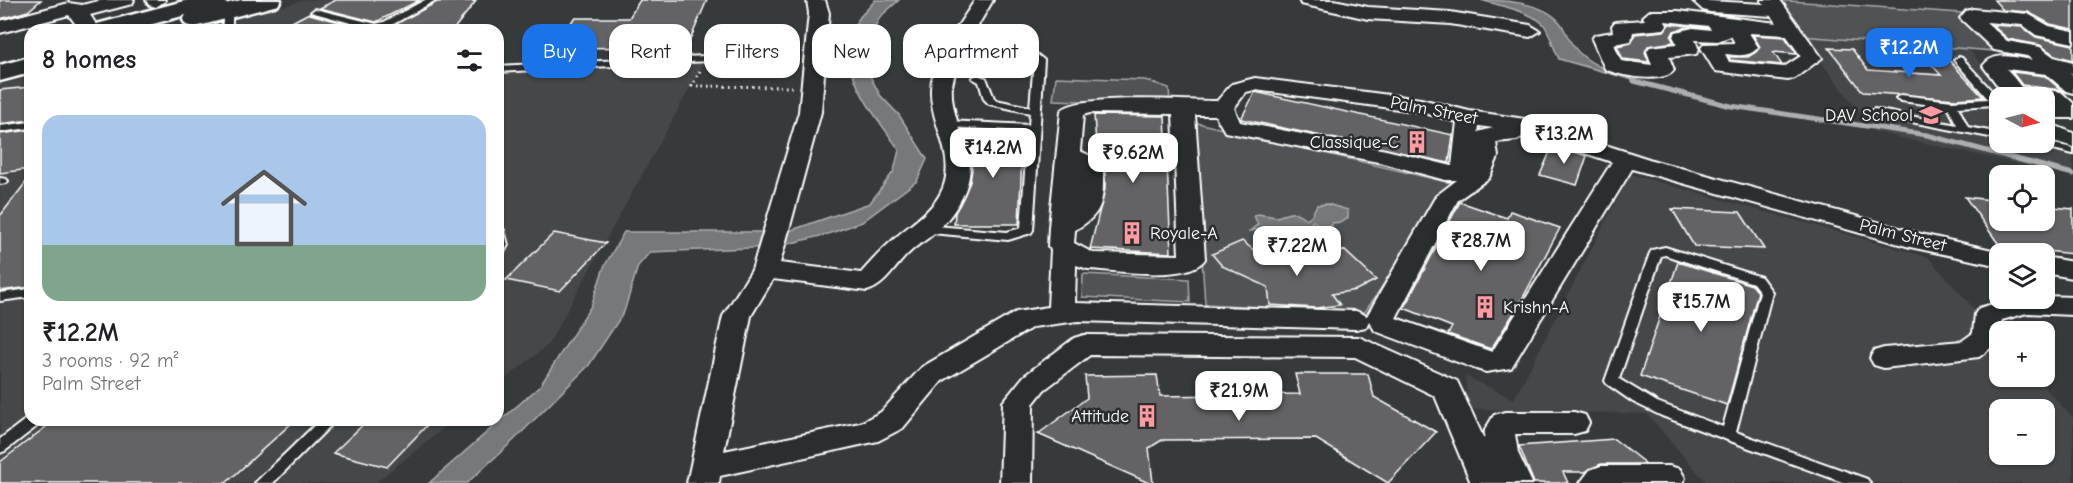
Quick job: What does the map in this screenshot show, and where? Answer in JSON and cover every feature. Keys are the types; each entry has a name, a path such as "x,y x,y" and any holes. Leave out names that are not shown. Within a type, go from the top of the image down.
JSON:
{"main road":[{"path":"183,24 269,0"},
{"path":"148,24 224,14"},
{"path":"0,57 24,51"},
{"path":"0,74 24,67"}],"street":[{"path":"0,16 52,7 79,12 125,0"},
{"path":"816,0 819,13 810,112 771,249 737,316 704,475 867,433 892,420 932,374 1026,319 1069,313 1356,320"},
{"path":"771,249 867,282 902,245 924,229 946,206 956,186 959,155 947,124 941,89 946,64 984,0"},
{"path":"1308,0 1368,13 1450,18 1530,31"},
{"path":"1701,0 1710,6 1774,5 1812,58 1810,62 1788,74 1726,69 1722,67 1711,48 1745,49 1748,46 1737,29 1740,26"},
{"path":"0,27 52,7"},
{"path":"79,12 86,24"},
{"path":"1716,21 1723,34 1717,36 1688,34 1683,36 1689,50 1657,51 1664,70 1660,72 1618,68 1612,65 1602,39 1624,37 1622,27 1627,25 1657,25 1653,16 1657,15 1716,21 1740,26 1792,30"},
{"path":"2073,37 2043,31 2028,20 1973,15 1970,18 2001,46 2023,49 2041,63 2073,70"},
{"path":"2011,87 1993,66 1996,62 2052,69 2073,87"},
{"name":"Palm Street","path":"1223,108 1239,88 1255,84 1421,106 1469,118 1525,126 1626,159 1908,238 1989,256"},
{"path":"2055,100 2070,112 2055,111"},
{"path":"1069,313 1062,242 1090,209 1091,168 1085,162 1069,154 1072,111 1089,106 1223,108 1233,128 1458,173 1463,168 1469,118"},
{"path":"1062,242 1088,261 1181,265 1192,259 1184,108"},
{"path":"1565,138 1526,133 1500,133 1484,138 1486,158 1477,178 1449,196 1381,315 1385,324 1486,362 1501,361 1626,159"},
{"path":"2055,134 2073,140"},
{"path":"2055,267 2073,270"},
{"path":"1884,358 1968,350 1986,337 1989,314 2027,304 2073,306"},
{"path":"1016,483 1018,402 1034,383 1084,345 1096,345 1359,347 1447,389 1487,483"},
{"path":"1516,483 1498,441 1498,431 1505,423 1574,423"},
{"path":"1596,483 1600,479 1669,478"}],"lane":[{"path":"387,24 432,0"},
{"path":"315,12 364,24"},
{"path":"504,69 704,59"},
{"path":"1901,98 1952,104 1996,102 1959,60"},
{"path":"977,78 983,80 989,99 993,102 1035,111"},
{"path":"924,229 1008,236 1027,230 1038,78"},
{"path":"1952,104 1964,129"},
{"path":"1874,112 1989,134"},
{"path":"947,124 1034,128"},
{"path":"0,129 24,126"},
{"path":"2055,147 2073,151"},
{"path":"1728,435 1766,292 1757,280 1665,250 1656,253 1612,381 1626,393 1728,435 1862,483"},
{"path":"0,297 24,294"},
{"path":"0,447 27,426"},
{"path":"263,483 323,426"}],"path":[{"path":"692,86 799,87"}],"shaded area":[{"path":"305,0 476,1 458,24 219,24"},
{"path":"875,0 899,0 880,17 876,24 856,24"},
{"path":"1481,0 1526,4 1548,13 1563,27 1569,40 1584,57 1604,68 1640,82 1559,59 1542,23 1527,14"},
{"path":"1775,0 1961,13 1995,51 1801,36"},
{"name":"DAV School","path":"1801,36 1969,49 2000,87 1989,87 1989,153 2055,153 2055,138 2073,143 2073,176 2055,172 2055,165 2024,165 1875,132"},
{"path":"704,59 548,345 504,380 504,69 522,68 522,78 597,78 597,64 609,64 609,78 692,78 692,60"},
{"path":"1056,77 1145,80 1169,88 1170,104 1053,100"},
{"path":"855,78 871,78 880,95 899,115 927,159 917,181 862,222 828,234 776,247 650,252 638,266 624,312 589,365 467,483 429,483 494,426 504,426 504,417 540,386 591,306 604,267 624,232 786,232 870,203 894,171 899,150 859,89"},
{"path":"24,79 24,426 446,426 375,483 0,483 0,85"},
{"path":"1193,122 1451,183 1365,312 1205,304"},
{"path":"1630,174 1928,257 1989,326 1989,387 2044,387 2073,418 2073,483 1707,483 1647,414 1468,409 1465,376 1514,399"},
{"path":"1327,204 1348,210 1348,218 1342,222 1332,223 1332,226 1322,227 1313,221 1302,234 1302,238 1296,237 1290,226 1284,225 1272,230 1274,235 1268,236 1261,229 1250,231 1258,224 1254,216 1258,214 1276,217 1294,213 1306,219 1311,216 1317,205"},
{"path":"1083,274 1189,279 1190,302 1082,297"}],"building":[{"path":"0,0 41,0 28,11 0,19"},
{"path":"336,0 420,0 376,22 320,8"},
{"path":"640,0 707,0 692,35 692,24 609,24 609,48 597,48 597,24 570,24 574,18 629,18"},
{"path":"1994,0 2073,0 2073,29 2050,24 2028,12 2003,10"},
{"path":"476,1 458,24 395,24 437,2"},
{"path":"309,13 346,24 288,24"},
{"path":"1669,24 1691,26 1674,31 1671,37 1674,42 1648,46 1645,52 1649,62 1623,59 1617,46 1631,43 1635,34 1664,31"},
{"path":"1992,25 2022,27 2036,37 2073,45 2073,60 2055,55 2040,45 2008,39"},
{"path":"1753,35 1785,37 1797,54 1773,52 1782,65 1730,60 1729,57 1748,57 1756,52 1760,47"},
{"path":"1829,48 1852,49 1868,70 1941,75 1922,54 1945,56 1983,97 1956,99 1863,92"},
{"path":"2012,72 2045,76 2061,90 2055,89 2055,87 2022,85"},
{"path":"24,88 24,121 0,124 0,90"},
{"path":"1255,92 1453,135 1449,163 1241,119"},
{"path":"1094,115 1165,116 1171,253 1090,249 1105,189 1105,168 1097,159"},
{"path":"24,131 24,170 0,173 0,134"},
{"path":"964,131 1023,133 1019,224 954,224 955,213 970,182 972,169"},
{"path":"1553,145 1587,156 1577,185 1540,175"},
{"path":"24,185 24,288 0,291 0,216"},
{"path":"1965,197 1989,200 1989,231"},
{"path":"1460,202 1507,218 1510,211 1560,228 1519,305 1491,349 1448,334 1452,327 1404,308"},
{"path":"2055,207 2073,209 2073,254 2055,252 2055,243 1998,243 1989,231 2055,231"},
{"path":"1672,209 1740,212 1764,249 1694,246"},
{"path":"554,233 606,243 560,291 506,280"},
{"path":"1242,241 1263,257 1297,265 1327,261 1344,250 1376,280 1356,290 1332,294 1340,305 1316,308 1270,305 1268,287 1222,266 1212,254"},
{"path":"1678,262 1752,285 1758,292 1727,405 1640,376"},
{"path":"1295,374 1368,374 1374,397 1436,432 1388,483 1316,439 1162,440 1149,448 1153,483 1149,483 1038,434 1087,398 1085,376 1157,375 1160,396 1300,394"},
{"path":"47,426 288,426 226,483 0,483 0,462"},
{"path":"362,426 426,426 387,467 333,453"},
{"path":"1614,439 1646,464 1601,464 1585,472 1563,472 1568,483 1534,483 1519,446"}],"waterway":[{"path":"1634,81 1731,106 1927,135 2073,174"}],"place":[{"name":"DAV School","path":"1931,115"},
{"name":"Classique-C","path":"1417,142"},
{"name":"Royale-A","path":"1132,233"},
{"name":"Krishn-A","path":"1485,307"},
{"name":"Attitude","path":"1147,416"}]}
